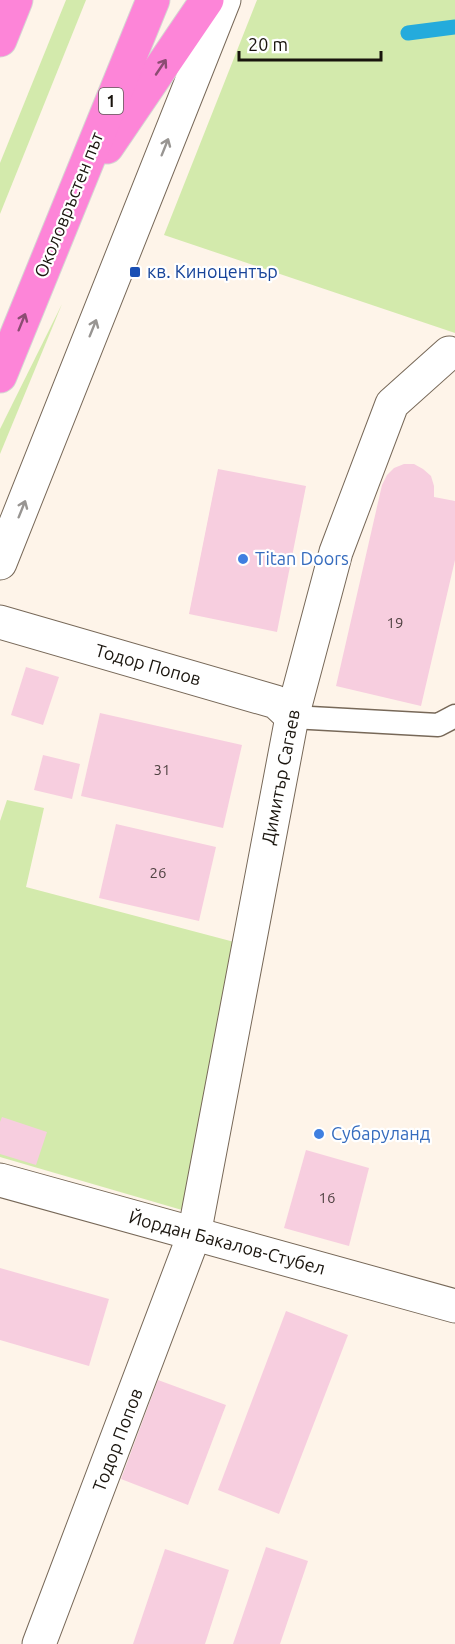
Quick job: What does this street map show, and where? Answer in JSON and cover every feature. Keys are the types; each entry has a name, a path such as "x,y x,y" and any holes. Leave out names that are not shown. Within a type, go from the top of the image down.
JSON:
{"highway":[{"path":"0,40 16,0"},
{"name":"Околовръстен път","path":"0,376 153,0"},
{"path":"69,203 207,0"}],"street":[{"path":"0,564 224,0"},
{"name":"Димитър Сагаев","path":"194,1235 292,717 336,552 392,404 449,353"},
{"name":"Тодор Попов","path":"0,622 276,702 292,717"},
{"name":"Йордан Бакалов-Стубел","path":"0,1180 455,1306"},
{"name":"Тодор Попов","path":"39,1644 194,1235"}],"lane":[{"path":"292,717 438,725 455,716"}],"green space":[{"path":"66,0 86,0 0,214 0,163"},
{"path":"257,0 455,0 455,333 164,235"},
{"path":"62,304 0,454 0,429"},
{"path":"7,800 44,808 26,887 238,943 182,1210 0,1157 0,821"}],"building":[{"path":"404,464 414,464 431,476 434,497 455,501 455,560 421,706 336,686 382,485 394,468"},
{"path":"218,469 306,486 277,632 189,614"},
{"path":"26,667 59,677 43,725 11,715"},
{"path":"100,713 242,745 223,828 81,796"},
{"path":"43,755 80,764 72,799 34,790"},
{"path":"116,824 216,847 199,921 99,898"},
{"path":"2,1117 47,1132 36,1165 0,1154"},
{"path":"306,1150 369,1168 349,1246 284,1228"},
{"path":"0,1268 109,1299 89,1366 0,1340"},
{"path":"286,1311 348,1335 279,1514 218,1490"},
{"path":"158,1380 226,1405 188,1505 121,1479"},
{"path":"266,1547 308,1561 280,1644 233,1644"},
{"path":"165,1549 229,1570 205,1644 133,1644"}],"waterway":[{"path":"408,33 455,27"}],"place":[{"name":"кв. Киноцентър","path":"135,272"},
{"name":"Titan Doors","path":"243,559"},
{"name":"Субаруланд","path":"319,1134"}]}
